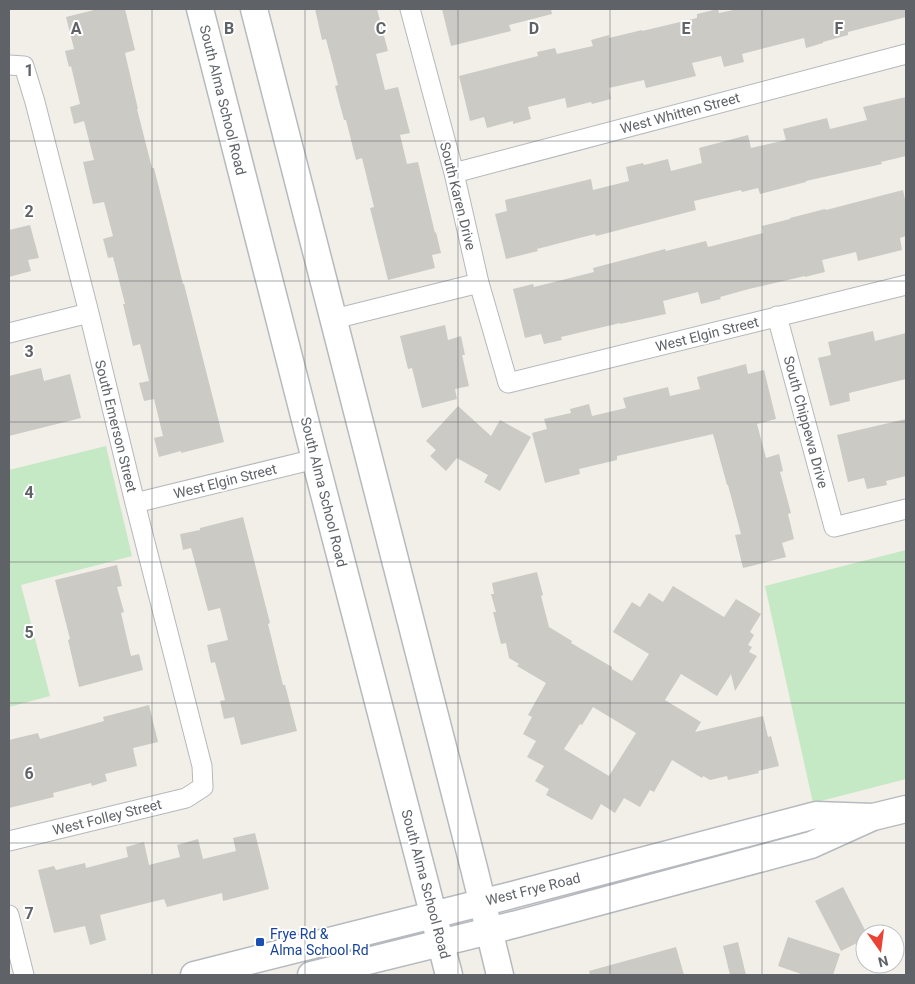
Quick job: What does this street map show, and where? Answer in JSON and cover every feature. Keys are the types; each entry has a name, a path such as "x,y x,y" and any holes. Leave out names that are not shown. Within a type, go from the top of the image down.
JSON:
{"main road":[{"name":"South Alma School Road","path":"200,9 449,975"},
{"path":"254,9 500,975"},
{"name":"West Frye Road","path":"311,975 488,931 811,845 873,817 906,809"},
{"name":"West Frye Road","path":"194,975 434,915 816,815 873,817"}],"street":[{"name":"South Karen Drive","path":"410,9 454,172 479,283 508,383"},
{"name":"West Whitten Street","path":"454,172 906,54"},
{"name":"South Emerson Street","path":"16,65 35,102 202,766 203,787"},
{"path":"334,319 479,283"},
{"name":"West Elgin Street","path":"508,383 906,285"},
{"path":"9,333 89,313"},
{"name":"South Chippewa Drive","path":"777,316 834,527 906,509"},
{"name":"West Elgin Street","path":"135,504 315,459"},
{"name":"West Folley Street","path":"9,841 186,798 203,787"},
{"path":"9,916 24,975"}],"green space":[{"path":"106,446 132,556 21,585 50,696 9,707 9,470"},
{"path":"906,550 906,779 813,803 765,586"}],"building":[{"path":"98,9 125,9 135,50 125,53 137,109 152,168 154,168 224,442 159,457 154,438 163,436 154,399 144,401 139,383 149,381 140,344 133,346 113,257 108,258 103,239 113,236 104,202 93,204 83,162 94,160 84,121 74,124 70,107 80,104 71,66 69,67 65,51 74,49 66,17"},
{"path":"315,9 377,9 388,51 376,54 385,90 398,87 410,133 400,135 407,164 418,162 441,253 432,255 435,268 388,280 370,208 374,207 362,158 356,160 335,86 338,85 326,39 322,40"},
{"path":"442,9 551,9 552,14 509,25 511,31 451,46"},
{"path":"718,9 719,13 738,9 906,9 906,17 848,32 848,35 806,48 804,38 742,54 744,62 724,67 721,56 692,63 696,76 646,88 644,80 609,88 611,99 592,104 591,102 567,108 565,98 528,107 531,119 513,124 513,121 487,128 484,117 470,121 459,76 538,56 537,52 555,48 557,54 593,46 591,40 609,35 609,38 697,18 697,14"},
{"path":"906,97 906,156 881,162 882,164 806,181 760,194 758,188 694,201 696,210 596,236 595,234 506,259 495,214 507,211 505,200 591,179 593,190 629,181 626,167 643,163 644,165 668,159 671,171 702,163 699,148 748,135 751,148 786,140 783,129 827,118 830,129 867,120 863,107"},
{"path":"903,190 906,204 906,236 900,238 902,250 858,261 856,252 822,260 825,272 749,289 701,304 698,292 663,301 666,314 561,337 562,340 544,344 541,334 525,338 513,289 533,284 534,287 594,272 593,268 665,249 666,251 706,241 708,247 763,233 762,226"},
{"path":"30,225 39,258 28,260 31,271 9,277 9,230"},
{"path":"445,325 448,340 461,336 465,355 462,355 469,386 455,389 457,399 422,408 412,368 408,369 400,336"},
{"path":"873,331 875,341 906,333 906,379 849,393 850,401 830,406 818,358 831,355 828,342"},
{"path":"746,364 748,374 764,370 776,419 757,424 766,458 779,454 783,471 780,472 791,513 788,514 794,539 782,543 786,557 743,568 735,535 741,534 713,434 617,456 617,460 579,469 580,474 545,483 532,433 547,429 544,419 571,413 570,409 589,404 592,416 626,408 623,398 668,387 670,396 700,389 697,377"},
{"path":"41,368 44,381 70,374 81,418 9,436 9,376"},
{"path":"458,406 491,436 500,420 531,437 500,491 484,482 488,475 457,458 446,471 430,456 436,450 426,441"},
{"path":"906,419 906,476 886,481 887,485 867,489 864,478 848,482 837,435"},
{"path":"243,517 270,623 268,624 283,685 285,685 297,731 241,745 234,717 224,719 220,701 225,700 215,662 211,663 207,645 228,640 220,608 208,611 191,548 183,550 180,534"},
{"path":"117,565 122,586 117,587 124,612 121,613 131,656 139,654 143,670 79,687 68,640 70,639 55,580"},
{"path":"537,572 549,627 632,681 649,654 613,632 632,602 640,607 649,593 663,602 673,586 724,617 736,599 761,614 750,632 754,635 748,645 752,647 749,652 757,656 735,691 731,674 717,696 681,674 665,700 701,722 695,732 763,716 768,737 771,736 779,766 728,780 727,776 710,780 703,776 702,778 672,760 654,792 650,790 640,807 624,798 615,813 601,804 592,820 546,795 549,789 535,781 544,766 527,757 536,741 523,734 532,717 528,715 546,683 517,666 519,664 509,658 506,643 501,644 493,612 496,612 491,594 494,594 492,583","holes":["593,707 636,733 609,776 564,749"]},
{"path":"149,705 158,742 133,748 137,766 105,774 107,781 92,786 91,783 53,793 54,797 9,808 9,740 38,733 40,739 104,721 103,717"},
{"path":"255,833 269,889 223,901 222,893 167,907 164,899 100,915 106,940 90,945 85,926 54,933 38,870 54,866 56,870 85,863 86,868 128,857 126,847 144,842 149,865 180,857 177,845 198,839 203,859 236,851 233,838"},
{"path":"843,887 862,924 855,924 855,944 841,951 815,901"},
{"path":"788,937 840,954 833,975 804,975 778,966"},
{"path":"738,942 746,975 730,975 723,946"},
{"path":"676,947 684,975 590,975 589,971"}],"place":[{"name":"Frye Rd & Alma School Rd","path":"260,942"}]}
